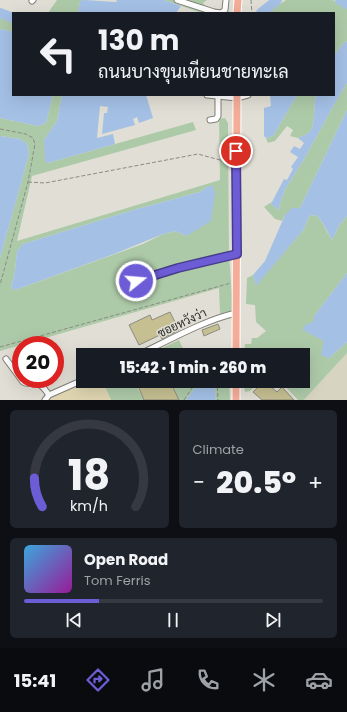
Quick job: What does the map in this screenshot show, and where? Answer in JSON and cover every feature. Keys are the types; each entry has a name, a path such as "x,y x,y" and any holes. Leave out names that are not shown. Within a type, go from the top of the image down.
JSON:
{"main road":[{"path":"237,12 238,0"},
{"path":"236,348 237,97"},
{"path":"236,388 236,400"}],"street":[{"path":"177,0 214,12"},
{"path":"222,12 225,10 226,0"},
{"path":"210,120 216,119 218,116 218,96 237,97"},
{"path":"136,281 178,268 237,254"},
{"name":"ซอยหวังว่า","path":"158,348 208,322 236,313"},
{"path":"6,359 22,382 29,384 37,383 49,395"},
{"path":"45,400 49,395 76,383"}],"path":[{"path":"252,0 252,12"},
{"path":"0,129 26,134 33,138 35,144 28,182 0,285"},
{"path":"28,182 45,183 198,154 236,164"},
{"path":"0,347 237,281"},
{"path":"184,400 192,388"},
{"path":"217,388 218,400"}],"shaded area":[{"path":"347,353 347,400 304,400 310,394"}],"green space":[{"path":"57,0 85,0 80,2 78,12 49,12"},
{"path":"164,0 207,0 203,3 209,12 199,12"},
{"path":"286,0 333,0 347,8 347,41 340,47 335,55 335,12 268,12"},
{"path":"0,16 12,22 12,32 2,29 0,30"},
{"path":"347,83 347,110 300,208 285,215 282,221 275,219 264,207 270,203 278,210 285,189 303,161"},
{"path":"53,96 62,96 57,121 44,140 48,163 193,122 196,130 32,176 17,241 220,180 219,119 225,118 228,123 229,253 233,310 220,314 219,288 52,336 12,336 12,348 0,351 0,258 29,154 27,144 20,139 0,136 0,118 38,126 46,123","holes":["208,186 186,236 176,231 163,234 143,244 15,290 11,288 15,271 17,251 23,244 137,209 200,192"]},
{"path":"296,96 316,96 313,124 311,130 307,134 298,138 290,136 293,130 287,126 275,141 268,143 266,138 273,136"},
{"path":"316,215 318,217 332,240 340,224 347,216 347,273 314,316 314,321 305,326 324,341 329,358 347,342 347,353 304,400 298,400 287,388 310,388 310,348 245,348 245,344 251,344 252,338 257,338 266,331 256,322 255,305 246,304 247,278 253,275 256,285 304,229 309,216"},
{"path":"179,340 183,348 162,348"},
{"path":"105,388 138,388 144,400 111,400"},
{"path":"174,388 195,388 186,400 179,400"},
{"path":"215,388 229,388 230,400 216,400"},
{"path":"244,388 253,388 250,391 245,392"}],"sand":[{"path":"76,386 76,388 105,388 111,400 49,400"}],"water":[{"path":"117,0 164,0 181,6 177,12 78,12 80,1 116,2"},
{"path":"2,29 12,32 12,96 53,96 46,123 38,126 0,118 0,30"},
{"path":"347,41 347,83 303,161 285,189 278,210 270,203 272,202 284,179 287,180 293,169 291,167 298,157 290,152 294,146 300,149 304,143 298,138 309,133 311,130 314,119 316,96 335,96 335,55 340,47"},
{"path":"62,96 146,96 153,118 139,123 137,117 133,119 135,125 102,134 104,113 107,113 108,107 100,106 97,138 113,134 115,144 48,163 45,161 44,140 57,121"},
{"path":"270,96 296,96 273,136 266,138 264,136 264,108 271,106"},
{"path":"347,110 347,216 340,224 332,240 325,226 318,217 316,215 309,216 304,229 256,286 253,275 265,261 285,215 292,208 300,208"},
{"path":"0,136 20,139 27,144 29,154 0,258"},
{"path":"208,186 213,186 215,193 211,221 186,236 176,231 163,234 114,254 15,290 11,288 15,271 17,251 23,244 137,209 200,192"},
{"path":"347,273 347,342 329,358 321,355 324,341 303,330 304,326 314,321 314,316"},
{"path":"195,388 215,388 216,400 186,400"}],"building":[{"path":"170,312 179,330 162,339 160,335 139,345 129,325 150,315 152,320"},
{"path":"218,324 220,329 204,336 202,330"},
{"path":"139,388 173,388 179,400 144,400"},
{"path":"257,388 272,388 277,392 283,388 294,400 262,400 253,392"}],"waterway":[{"path":"262,12 277,0"},
{"path":"340,0 347,4"},
{"path":"0,13 12,18"}],"route":[{"path":"136,281 178,268 237,254 236,151"}]}
